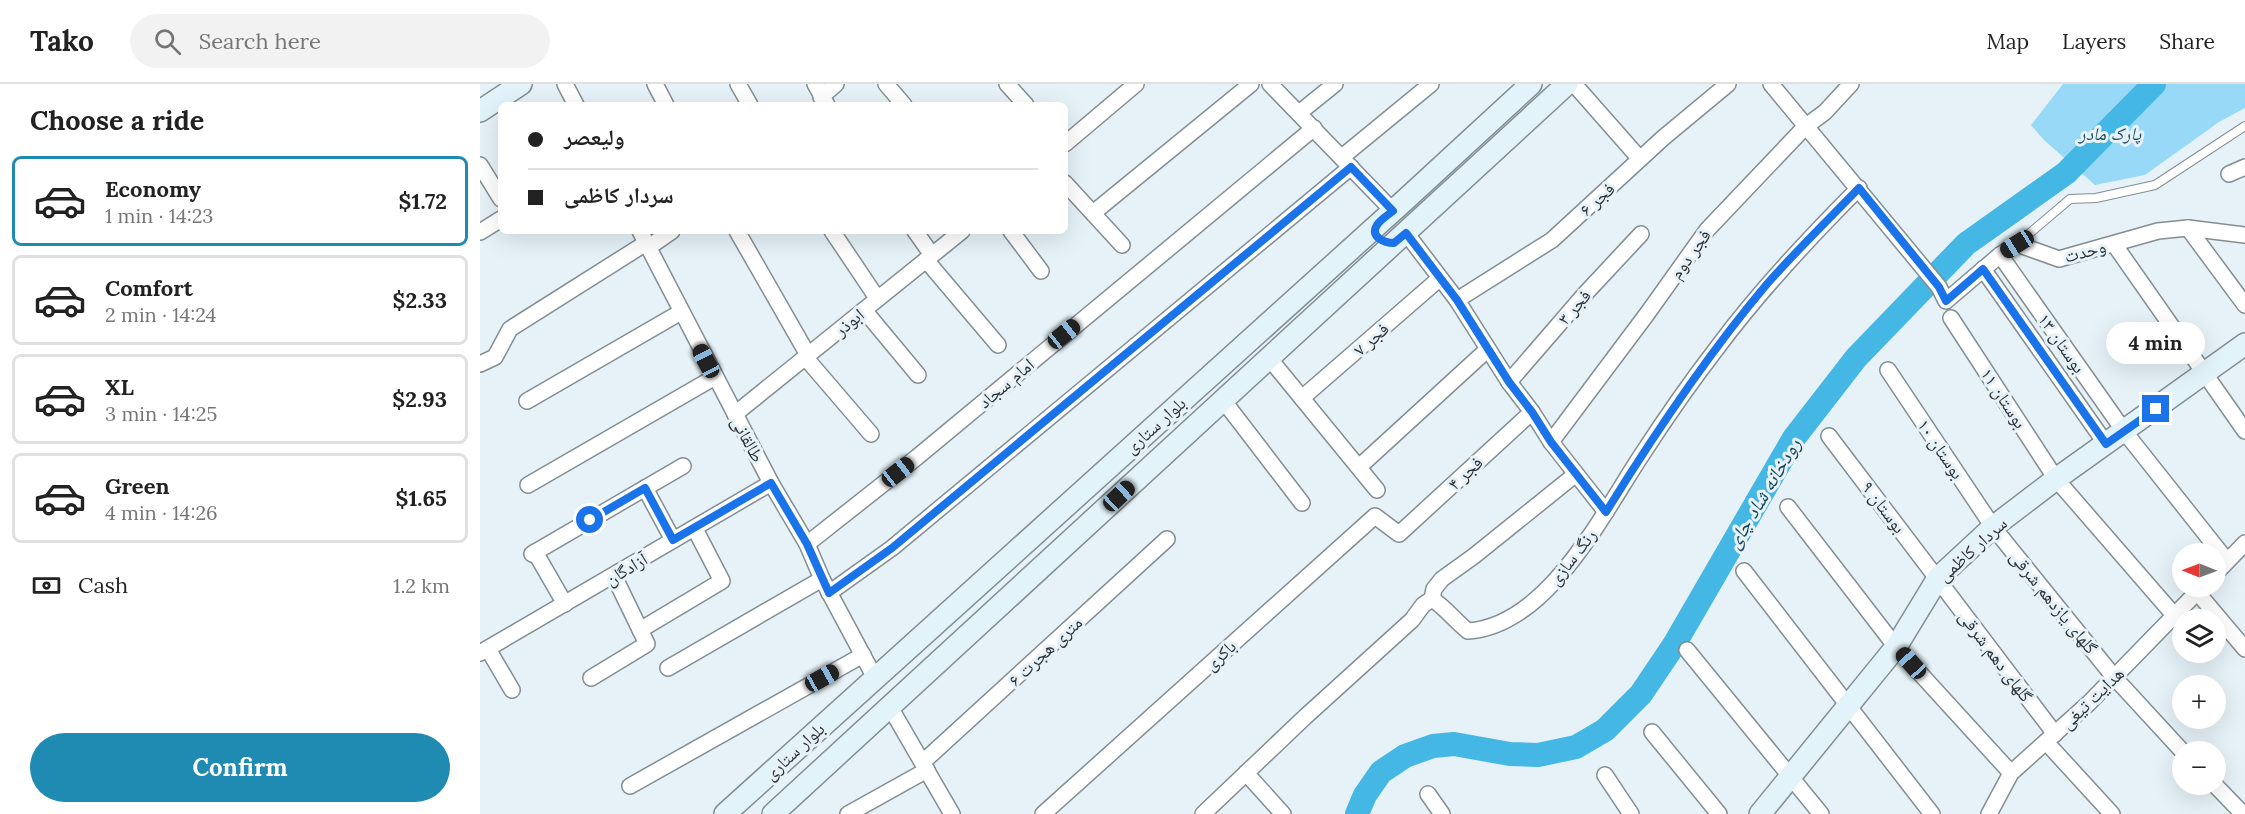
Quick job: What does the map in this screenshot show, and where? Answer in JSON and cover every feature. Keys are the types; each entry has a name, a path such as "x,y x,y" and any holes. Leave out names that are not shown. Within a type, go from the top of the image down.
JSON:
{"main road":[{"path":"480,94 495,84"},
{"path":"480,111 521,84"},
{"name":"بلوار ستاری","path":"725,814 1531,84"},
{"name":"بلوار ستاری","path":"773,814 1567,84"},
{"path":"1412,201 1420,208 1407,232 1384,242 1380,240 1376,230 1391,213 1412,201"},
{"name":"سردار کاظمی","path":"1760,814 1896,647 1938,578 1993,527 2056,479 2245,344"},
{"path":"891,677 898,682 899,691 892,706 874,711 865,706 863,697 872,680 891,677"}],"street":[{"path":"565,84 574,102"},
{"path":"655,84 664,102"},
{"path":"738,84 748,102"},
{"path":"821,95 836,84"},
{"path":"886,84 901,102"},
{"path":"1007,84 1023,102"},
{"path":"1093,213 1251,84"},
{"path":"1270,84 1347,162 1391,213"},
{"path":"1299,113 1335,84"},
{"path":"668,668 826,586 892,548 1347,162 1431,84"},
{"path":"1574,84 1641,159"},
{"name":"فجر ۶","path":"1457,300 1551,240 1728,84"},
{"path":"1771,84 1805,127 1859,188 1942,294 1983,269 2017,244"},
{"name":"فجر دوم","path":"1551,442 1707,230 1805,127 1825,112 1851,84"},
{"path":"1068,141 1126,87"},
{"name":"امام سجاد","path":"807,544 916,458 1314,129"},
{"path":"480,165 498,194"},
{"path":"2229,174 2245,167"},
{"path":"1068,186 1122,245"},
{"name":"رنگ سازی","path":"1432,599 1444,606 1468,631 1478,630 1517,615 1545,591 1574,558 1640,457 1717,348 1787,261 1859,188"},
{"path":"480,232 498,221"},
{"path":"2188,228 2245,305"},
{"name":"وحدت","path":"2017,244 2059,260 2158,231 2188,228 2245,235"},
{"path":"1407,232 1439,279 1457,300 1509,382 1551,442 1606,512"},
{"path":"480,364 495,357 510,328 645,240 663,234"},
{"path":"739,234 807,356 871,435"},
{"path":"834,234 877,298"},
{"path":"917,234 929,258 998,345"},
{"name":"ابوذر","path":"735,414 958,234"},
{"path":"1013,234 1041,271"},
{"name":"فجر ۳","path":"1509,382 1585,294 1641,234"},
{"name":"طالقانی","path":"645,240 771,483 807,544 826,586 863,655 872,680"},
{"path":"2114,244 2245,431"},
{"name":"بوستان ۱۳","path":"2000,255 2124,432 2227,561"},
{"path":"1983,269 2106,444"},
{"name":"فجر ۷","path":"1302,398 1439,279"},
{"path":"864,310 918,375"},
{"path":"527,401 681,312"},
{"name":"بوستان ۱۱","path":"1951,318 2056,479 2172,613"},
{"path":"1359,467 1488,350"},
{"path":"1269,358 1377,490"},
{"name":"بوستان ۱۰","path":"1888,370 1993,527"},
{"path":"528,485 715,377"},
{"path":"1223,400 1302,503"},
{"name":"فجر ۴","path":"1399,534 1532,412"},
{"name":"بوستان ۹","path":"1829,436 1938,578"},
{"path":"564,604 534,553 683,466"},
{"path":"1203,814 1403,628 1423,605 1432,599 1434,590 1442,579 1576,474"},
{"name":"آزادگان","path":"484,651 771,483"},
{"path":"645,488 673,540"},
{"path":"1788,507 1896,647 2011,773"},
{"name":"باکری","path":"1043,814 1375,516 1399,534"},
{"name":"گلهای یازدهم شرقی","path":"1993,527 2114,677 2173,741"},
{"path":"640,630 722,581 695,529"},
{"name":"۶ متری هجرت","path":"848,814 925,766 1167,539"},
{"path":"2227,561 2245,543"},
{"path":"1744,571 1932,814"},
{"path":"591,678 647,644 614,576"},
{"name":"گلهای دهم شرقی","path":"1938,578 2050,738 2112,814"},
{"name":"هدایت تیغی","path":"2180,609 2192,597"},
{"path":"2206,597 2245,649"},
{"name":"هدایت تیغی","path":"1989,814 2011,773 2114,677 2172,617"},
{"path":"1687,650 1821,814"},
{"path":"484,651 512,690"},
{"path":"630,786 863,655"},
{"path":"892,706 952,814"},
{"path":"1652,732 1719,814"},
{"path":"1246,773 1283,814"},
{"path":"1605,775 1631,814"},
{"path":"1428,794 1442,814"},
{"path":"2225,795 2243,814"}],"lane":[{"path":"2017,244 2070,199 2096,198 2155,184 2245,126"}],"green space":[{"name":"پارک مادر","path":"2063,84 2245,84 2245,108 2219,122 2145,175 2095,185 2044,140 2031,125"}],"waterway":[{"name":"رودخانه شاد چای","path":"1357,814 1365,795 1381,772 1405,756 1433,746 1454,744 1510,754 1538,755 1576,747 1605,730 1641,694 1674,645 1794,438 1856,358 1966,244 2066,173 2154,84"}],"route":[{"path":"590,520 645,488 673,540 771,483 807,544 829,593 892,548 1351,167 1393,211 1377,225 1377,236 1384,242 1394,243 1406,233 1457,300 1509,382 1551,442 1606,512 1640,457 1717,348 1765,286 1859,188 1939,287 1946,301 1983,269 2106,444 2156,409"}]}
